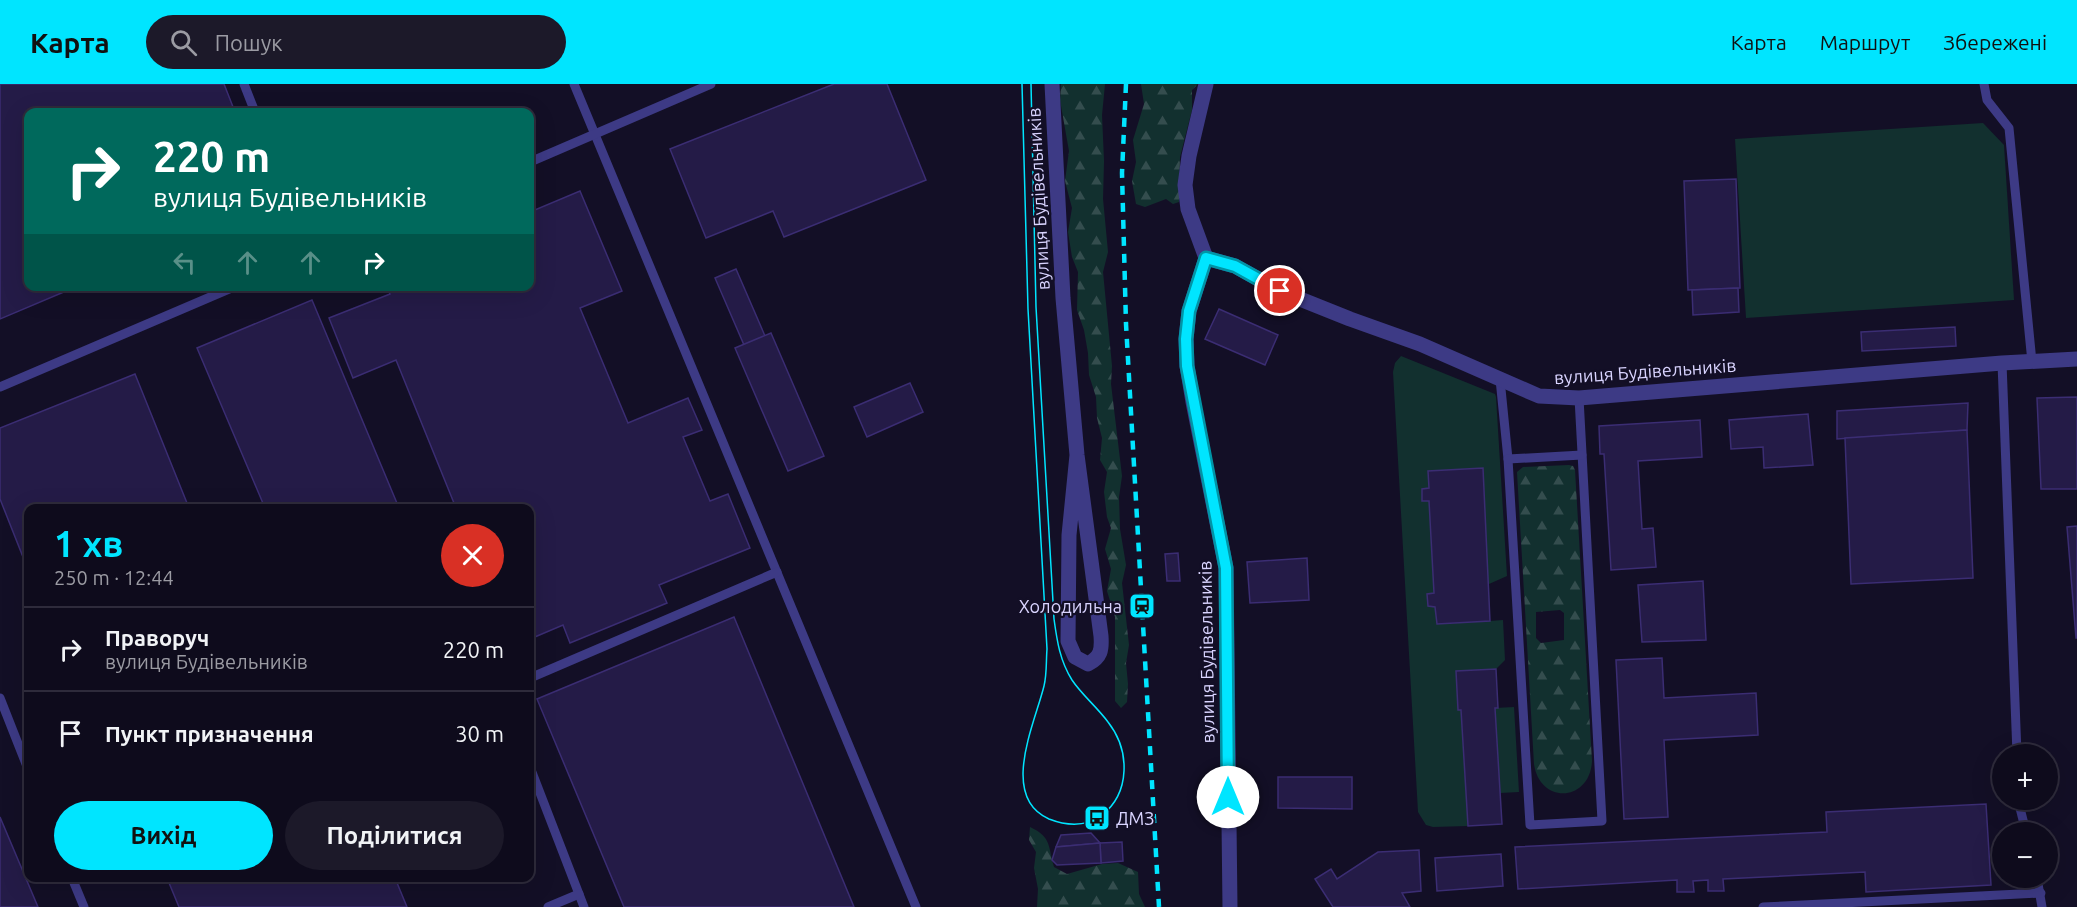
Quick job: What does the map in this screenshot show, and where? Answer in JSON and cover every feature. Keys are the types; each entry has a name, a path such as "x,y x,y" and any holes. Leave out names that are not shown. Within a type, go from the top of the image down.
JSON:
{"street":[{"name":"вулиця Будівельників","path":"1052,84 1063,298 1077,455 1102,651 1088,664 1076,657 1068,641 1069,535 1077,455"},
{"path":"1206,84 1189,156 1185,185 1188,209 1206,258"},
{"name":"вулиця Будівельників","path":"1230,907 1226,568 1187,366 1186,339 1189,311 1206,258 1235,266 1280,291 1350,320 1420,344 1539,396 1579,398 2002,363 2077,359"}],"lane":[{"path":"244,84 253,108"},
{"path":"574,84 916,907"},
{"path":"534,160 711,84"},
{"path":"1984,84 1987,100 2010,128 2032,362"},
{"path":"0,387 224,291"},
{"path":"2002,363 2017,744"},
{"path":"1500,379 1508,459 1530,825 1602,821 1579,398"},
{"path":"1508,459 1582,455"},
{"path":"534,676 777,572"},
{"path":"0,698 24,759"},
{"path":"534,777 584,907"},
{"path":"74,882 84,907"},
{"path":"2040,888 2042,907"},
{"path":"1763,907 2041,893"},
{"path":"548,907 579,894"}],"green space":[{"path":"1061,84 1105,84 1102,115 1103,199 1108,252 1103,272 1112,366 1111,384 1122,476 1119,497 1120,529 1126,565 1122,583 1129,645 1126,663 1127,702 1121,708 1115,701 1115,617 1107,591 1111,569 1105,549 1111,528 1107,517 1104,492 1107,472 1100,460 1102,438 1097,418 1096,397 1089,375 1084,330 1077,310 1078,272 1072,257 1068,232 1072,208 1065,181 1069,151 1060,100"},
{"path":"1141,84 1198,84 1192,90 1192,110 1180,157 1179,202 1173,204 1166,199 1145,207 1136,204 1132,181 1136,162 1133,140 1144,104"},
{"path":"1983,123 2004,145 2014,300 1746,318 1735,139"},
{"path":"1401,356 1495,394 1496,397 1507,576 1489,584 1490,621 1503,620 1505,660 1496,669 1456,671 1458,710 1461,710 1468,826 1433,827 1426,825 1418,812 1393,372 1395,363"},
{"path":"1569,465 1575,470 1592,761 1589,775 1583,785 1574,791 1564,793 1554,792 1545,787 1538,777 1534,764 1517,472 1523,467","holes":["1560,610 1564,613 1564,640 1541,643 1536,638 1536,612"]},
{"path":"1514,707 1519,792 1500,793 1495,708"},
{"path":"1030,827 1046,839 1054,867 1067,874 1102,864 1118,863 1138,872 1139,894 1145,907 1037,907 1038,889 1034,868 1036,852 1029,840"}],"building":[{"path":"0,84 224,84 233,108 24,108 24,291 66,291 0,319"},
{"path":"834,84 887,84 926,180 784,237 773,211 706,238 670,149"},
{"path":"1736,179 1740,288 1688,290 1684,181"},
{"path":"580,191 622,291 580,308 628,423 688,398 702,430 683,437 710,501 728,494 750,548 659,585 667,603 570,643 563,625 534,637 534,504 454,504 396,360 353,378 329,318 390,294 389,291 534,291 534,210"},
{"path":"736,269 765,336 744,345 715,278"},
{"path":"1738,288 1739,312 1693,315 1692,290"},
{"path":"312,300 397,504 263,504 197,348"},
{"path":"1219,309 1278,335 1265,365 1205,339"},
{"path":"1955,327 1956,346 1862,351 1861,332"},
{"path":"771,333 824,456 788,471 735,348"},
{"path":"135,374 187,504 24,504 24,559 0,499 0,428"},
{"path":"910,383 923,412 867,437 854,407"},
{"path":"2077,397 2077,489 2041,489 2037,398"},
{"path":"1968,403 1967,430 1837,439 1837,411"},
{"path":"1808,414 1813,465 1764,468 1763,447 1731,449 1729,420"},
{"path":"1700,420 1702,457 1638,461 1642,529 1653,528 1656,567 1611,570 1604,454 1600,454 1599,426"},
{"path":"1967,430 1973,578 1851,584 1845,438"},
{"path":"1483,468 1490,621 1437,624 1435,607 1428,606 1427,594 1434,593 1429,501 1422,501 1422,489 1429,488 1428,471"},
{"path":"2077,526 2077,638 2076,638 2067,527"},
{"path":"1178,553 1180,581 1167,581 1165,554"},
{"path":"1307,558 1309,600 1250,603 1247,562"},
{"path":"1703,581 1706,640 1642,642 1638,585"},
{"path":"734,617 854,907 624,907 537,699"},
{"path":"1662,658 1664,698 1756,693 1758,735 1664,740 1668,817 1624,819 1616,660"},
{"path":"1496,669 1498,708 1495,708 1502,824 1468,826 1461,710 1458,710 1456,671"},
{"path":"1278,777 1352,777 1352,809 1278,808"},
{"path":"1986,804 1991,885 1866,892 1865,872 1723,879 1724,891 1708,891 1708,880 1693,881 1694,892 1677,892 1677,880 1518,889 1515,847 1827,832 1826,812"},
{"path":"0,817 24,874 24,882 27,882 38,907 0,907"},
{"path":"1091,833 1100,843 1056,847 1061,835"},
{"path":"1122,842 1123,861 1101,863 1100,843"},
{"path":"1100,843 1101,863 1057,865 1052,860 1056,847"},
{"path":"1419,850 1421,891 1402,893 1410,907 1333,907 1315,879 1331,869 1337,879 1378,852"},
{"path":"1501,854 1503,886 1437,891 1435,858"},
{"path":"169,882 397,882 407,907 179,907"}],"tram line":[{"path":"1022,84 1028,309 1047,649 1045,681 1028,739 1023,777 1026,794 1034,808 1049,819 1062,823 1082,824 1095,820 1111,807 1118,796 1124,771 1120,745 1115,733 1068,673 1056,635 1036,307 1031,84"}],"railway":[{"path":"1126,84 1122,173 1126,324 1159,907"}],"place":[{"name":"Холодильна","path":"1142,606"},
{"name":"ДМЗ","path":"1097,818"}],"route":[{"path":"1228,797 1226,568 1192,402 1186,339 1189,311 1206,258 1235,266 1280,291"}]}
